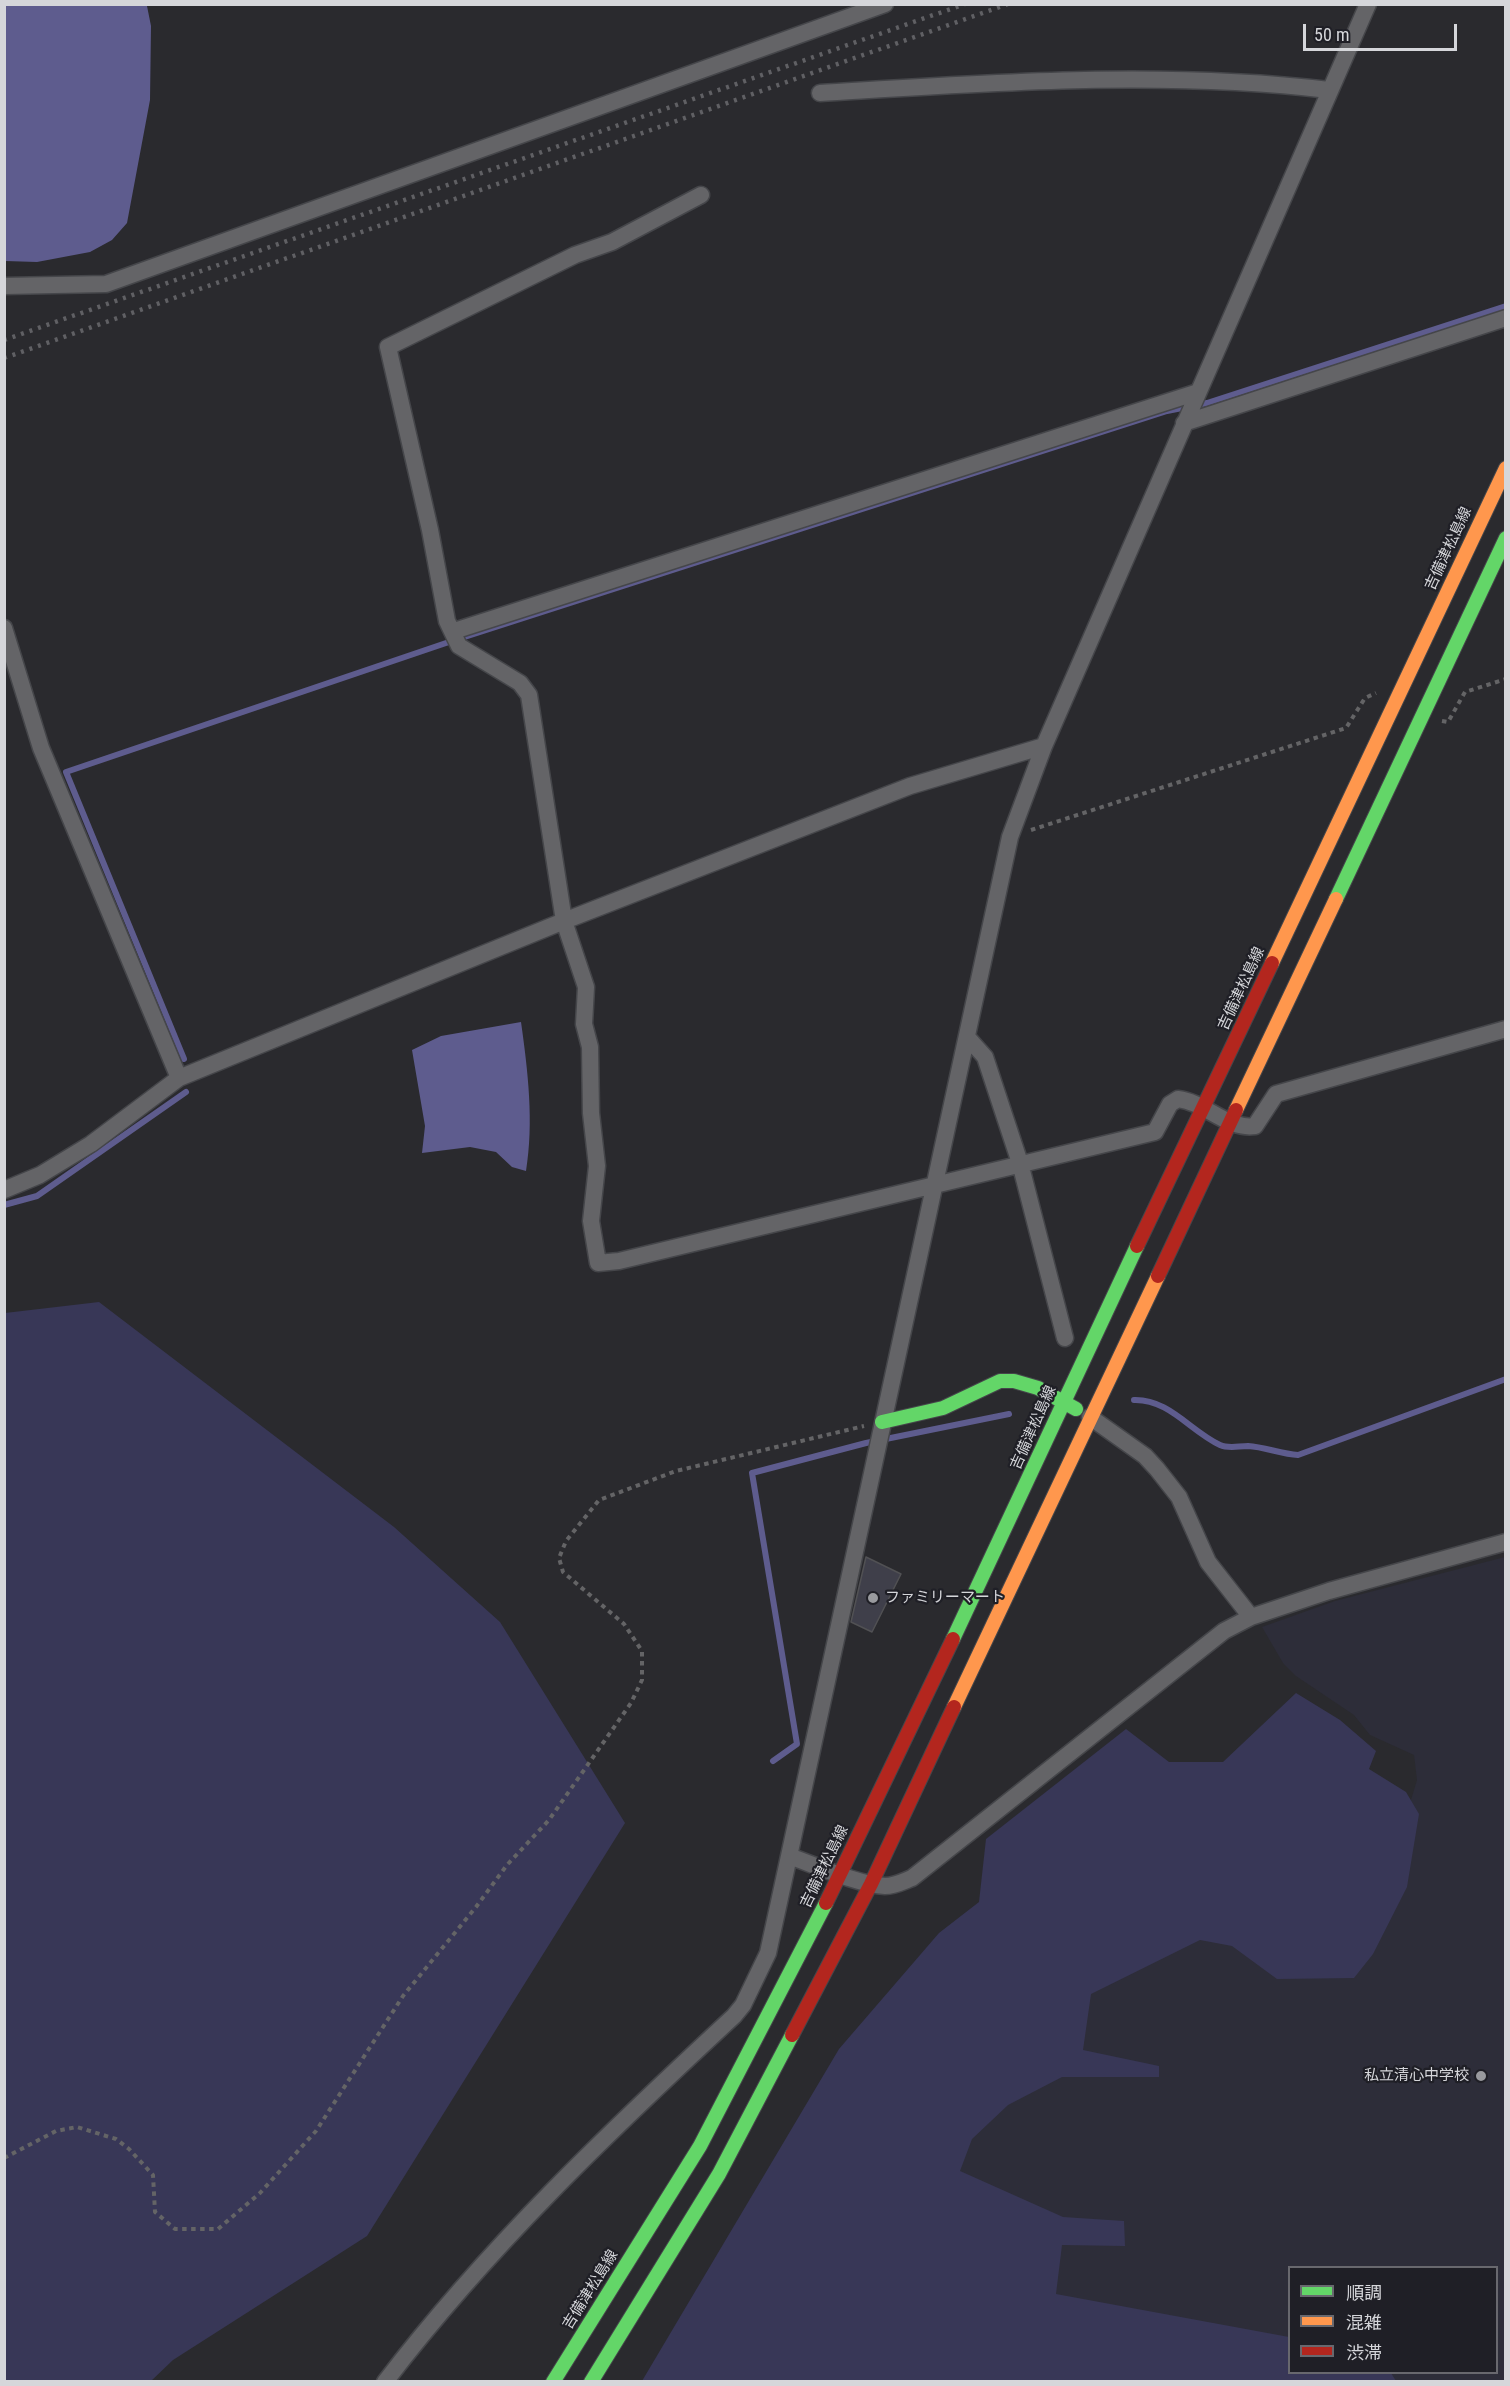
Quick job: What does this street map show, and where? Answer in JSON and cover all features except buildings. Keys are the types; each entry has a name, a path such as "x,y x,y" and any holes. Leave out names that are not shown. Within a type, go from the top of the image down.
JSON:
{"main road":[{"name":"吉備津松島線","path":"553,2382 700,2146 783,1990 1036,1466 1084,1354 1204,1107 1506,468"},
{"path":"591,2382 719,2174 871,1884 1506,538"},
{"path":"880,1433 1000,1382 1014,1382 1038,1388 1090,1417"}],"street":[{"path":"385,2382 496,2247 566,2175 734,2016 743,2005 768,1953 1010,837 1044,746 1368,4"},
{"path":"4,286 106,284 878,6"},
{"path":"820,93 1021,81 1190,80 1271,83 1329,90"},
{"path":"701,195 612,242 575,255 388,347 430,530 447,621 456,637 520,683 529,695 564,921 586,987 584,1024 590,1047 591,1113 597,1166 591,1221 598,1263 619,1261 934,1187 1020,1163 1155,1132 1170,1104 1178,1100 1204,1107 1246,1128 1255,1126 1276,1094 1506,1029"},
{"path":"456,637 1192,406 1506,318"},
{"path":"4,628 11,673 179,1078"},
{"path":"4,1190 40,1175 91,1144 179,1078 564,921 910,786 1044,746"},
{"path":"968,1038 985,1057 1020,1163 1065,1338"},
{"path":"1090,1417 1145,1456 1157,1469 1179,1497 1208,1562 1251,1617"},
{"path":"789,1856 871,1884 886,1886 912,1878 1224,1630 1251,1617 1329,1591 1506,1542"}],"path":[{"path":"1010,837 1346,728 1365,698 1373,693 1381,692 1396,702"},
{"path":"4,2158 56,2131 77,2127 116,2139 129,2149 153,2175 155,2212 175,2229 218,2229 260,2193 316,2131 403,1996 476,1907 507,1865 549,1821 631,1703 642,1680 642,1651 624,1624 563,1572 559,1558 573,1533 599,1500 676,1471 880,1433"}],"shaded area":[{"path":"5,4 147,6 151,26 150,100 127,223 112,240 90,252 37,262 5,261"},
{"path":"521,1022 530,1116 526,1171 512,1167 496,1152 470,1147 422,1153 425,1126 412,1050 441,1036"},
{"path":"99,1302 394,1527 500,1622 625,1823 367,2236 173,2360 151,2381 5,2381 5,1313"},
{"path":"1505,1557 1505,2381 1075,2381 914,2260 1030,1968 1411,1800 1417,1780 1414,1755 1370,1735 1354,1715 1296,1676 1283,1663 1262,1627 1335,1601"},
{"path":"1296,1693 1340,1720 1376,1751 1369,1769 1406,1792 1419,1814 1407,1887 1373,1954 1354,1978 1277,1979 1232,1946 1200,1940 1091,1994 1083,2050 1159,2066 1159,2077 1062,2077 1008,2105 972,2139 960,2171 1063,2217 1124,2221 1125,2246 1062,2245 1056,2294 1288,2337 1288,2374 1392,2374 1396,2381 642,2381 839,2049 939,1933 979,1902 986,1839 1126,1729 1169,1762 1223,1762"}],"waterway":[{"path":"184,1059 66,772 449,642 1167,411 1207,403 1506,306"},
{"path":"4,1205 37,1196 186,1092"},
{"path":"1134,1400 1147,1401 1169,1410 1220,1445 1248,1446 1298,1455 1506,1379"},
{"path":"773,1761 797,1744 752,1473 866,1443 1009,1414"}],"railway":[{"path":"4,340 965,4"},
{"path":"4,358 1008,4"}],"traffic: fast":[{"path":"1336,899 1506,538"},
{"path":"953,1639 1137,1246"},
{"path":"882,1422 943,1408 1000,1381 1014,1381 1038,1388 1076,1409"},
{"path":"553,2382 700,2146 826,1903"},
{"path":"591,2382 719,2174 792,2035"}],"traffic: slow":[{"path":"1272,963 1506,468"},
{"path":"1236,1110 1336,899"},
{"path":"954,1707 1158,1276"}],"traffic: jam":[{"path":"1137,1246 1272,963"},
{"path":"1158,1276 1236,1110"},
{"path":"826,1903 953,1639"},
{"path":"792,2035 871,1884 954,1707"}],"place":[{"name":"ファミリーマート","path":"873,1598"},
{"name":"私立清心中学校","path":"1481,2076"}]}
